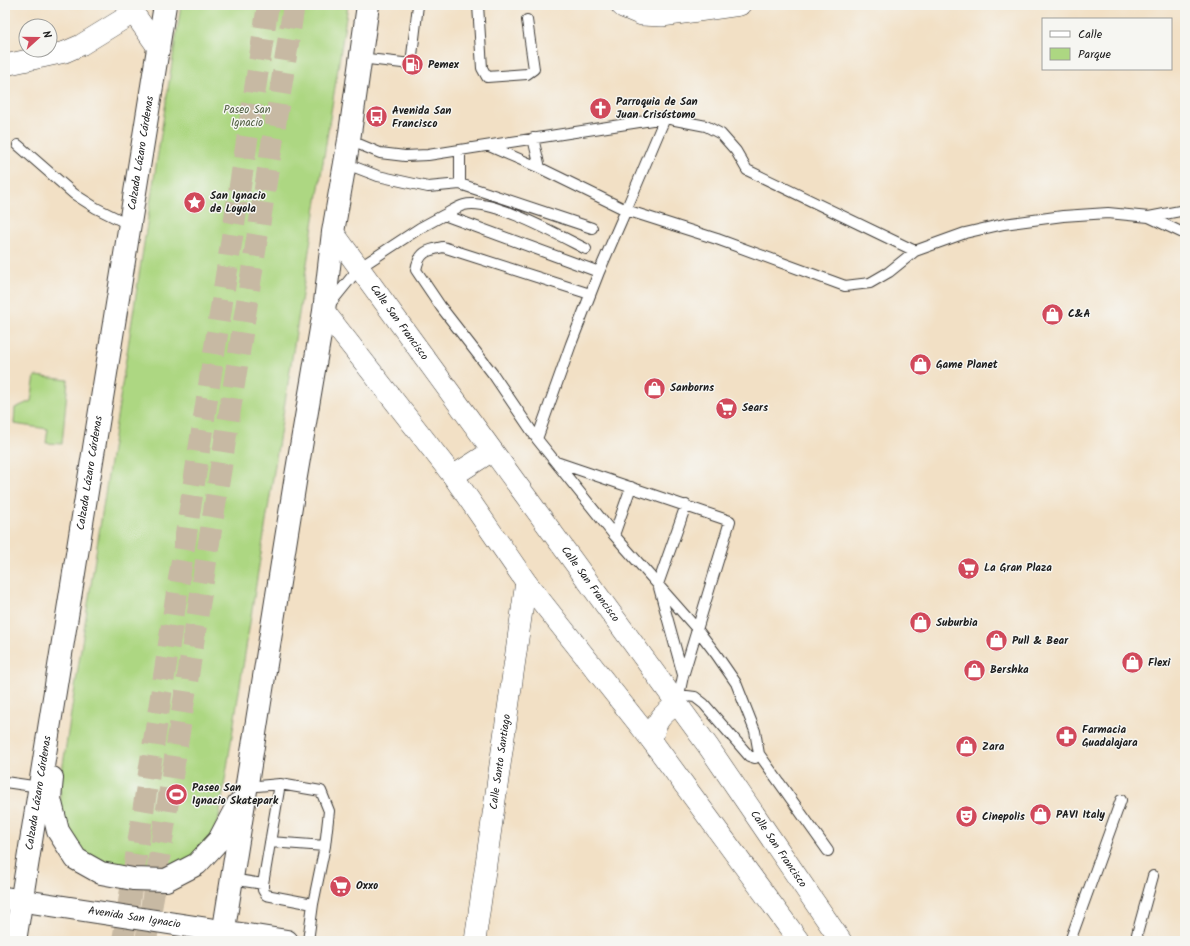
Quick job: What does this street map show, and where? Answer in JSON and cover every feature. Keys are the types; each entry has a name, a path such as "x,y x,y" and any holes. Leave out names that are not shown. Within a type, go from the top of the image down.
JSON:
{"street":[{"name":"Calzada Lázaro Cárdenas","path":"15,940 13,899 40,787 166,5"},
{"path":"223,936 295,482 324,311 333,232 349,140 368,5"},
{"path":"621,5 642,15 662,16 740,5"},
{"path":"5,66 65,52 81,45 130,9 159,49"},
{"name":"Calle San Francisco","path":"333,232 492,451 678,700 841,941"},
{"path":"324,311 454,476 526,582 652,741 799,941"},
{"path":"454,476 492,451"},
{"name":"Calle Santo Santiago","path":"475,941 526,582"},
{"path":"62,646 67,661 50,799 58,831 76,859 101,873 133,879 166,880 197,864 219,840 246,787"},
{"path":"652,741 654,729 659,720 678,700"},
{"name":"Avenida San Ignacio","path":"13,899 223,936 288,941"}],"lane":[{"path":"360,58 411,64 418,5"},
{"path":"478,5 482,68 487,77 527,74 534,69 527,20"},
{"path":"349,140 380,154 428,156 665,118 706,126 721,134 736,151 747,170 915,251"},
{"path":"537,439 598,272 665,118"},
{"path":"533,138 540,168"},
{"path":"18,145 74,194 96,208 130,225"},
{"path":"489,146 540,168 626,210 717,239 845,286 870,283 889,272 915,251 965,233 1004,224 1063,216 1108,213 1149,217 1185,210"},
{"path":"460,150 460,184"},
{"path":"344,163 378,176 428,187 460,184 592,228"},
{"path":"324,311 360,268 420,228 464,205 479,204 514,214 586,249"},
{"path":"444,215 598,272"},
{"path":"1149,217 1185,234"},
{"path":"590,294 443,247 427,250 417,261 416,270 441,307 493,374 537,439 614,535 697,629 716,654 736,683 755,731 759,754 828,851"},
{"path":"556,462 730,520 683,676 678,700 695,697 704,704 749,756 755,758 759,754"},
{"path":"614,535 631,487"},
{"path":"683,676 658,584 686,505"},
{"path":"5,782 40,787"},
{"path":"280,784 263,890 266,895 313,904"},
{"path":"246,787 280,784 321,791 329,811 325,846 313,904 308,941"},
{"path":"1070,941 1120,800"},
{"path":"270,842 325,846"},
{"path":"1138,941 1137,934 1153,876"},
{"path":"231,879 263,884"}],"green space":[{"name":"Paseo San Ignacio","path":"181,5 348,5 219,818 207,847 187,864 155,872 120,870 90,860 71,841 60,812 60,784"},
{"path":"35,376 68,380 62,444 46,443 48,429 14,424 15,408 31,401"}],"tunnel":[{"path":"123,941 268,5"},
{"path":"146,941 294,5"}],"place":[{"name":"Pemex","path":"412,65"},
{"name":"Parroquia de San Juan Crisóstomo","path":"600,108"},
{"name":"Avenida San Francisco","path":"376,117"},
{"name":"San Ignacio de Loyola","path":"194,202"},
{"name":"C&A","path":"1052,314"},
{"name":"Game Planet","path":"921,365"},
{"name":"Sanborns","path":"655,388"},
{"name":"Sears","path":"727,408"},
{"name":"La Gran Plaza","path":"968,568"},
{"name":"Suburbia","path":"921,623"},
{"name":"Pull & Bear","path":"997,641"},
{"name":"Flexi","path":"1133,663"},
{"name":"Bershka","path":"974,670"},
{"name":"Farmacia Guadalajara","path":"1067,736"},
{"name":"Zara","path":"967,747"},
{"name":"Paseo San Ignacio Skatepark","path":"176,794"},
{"name":"PAVI Italy","path":"1040,815"},
{"name":"Cinepolis","path":"966,817"},
{"name":"Oxxo","path":"341,886"}]}
